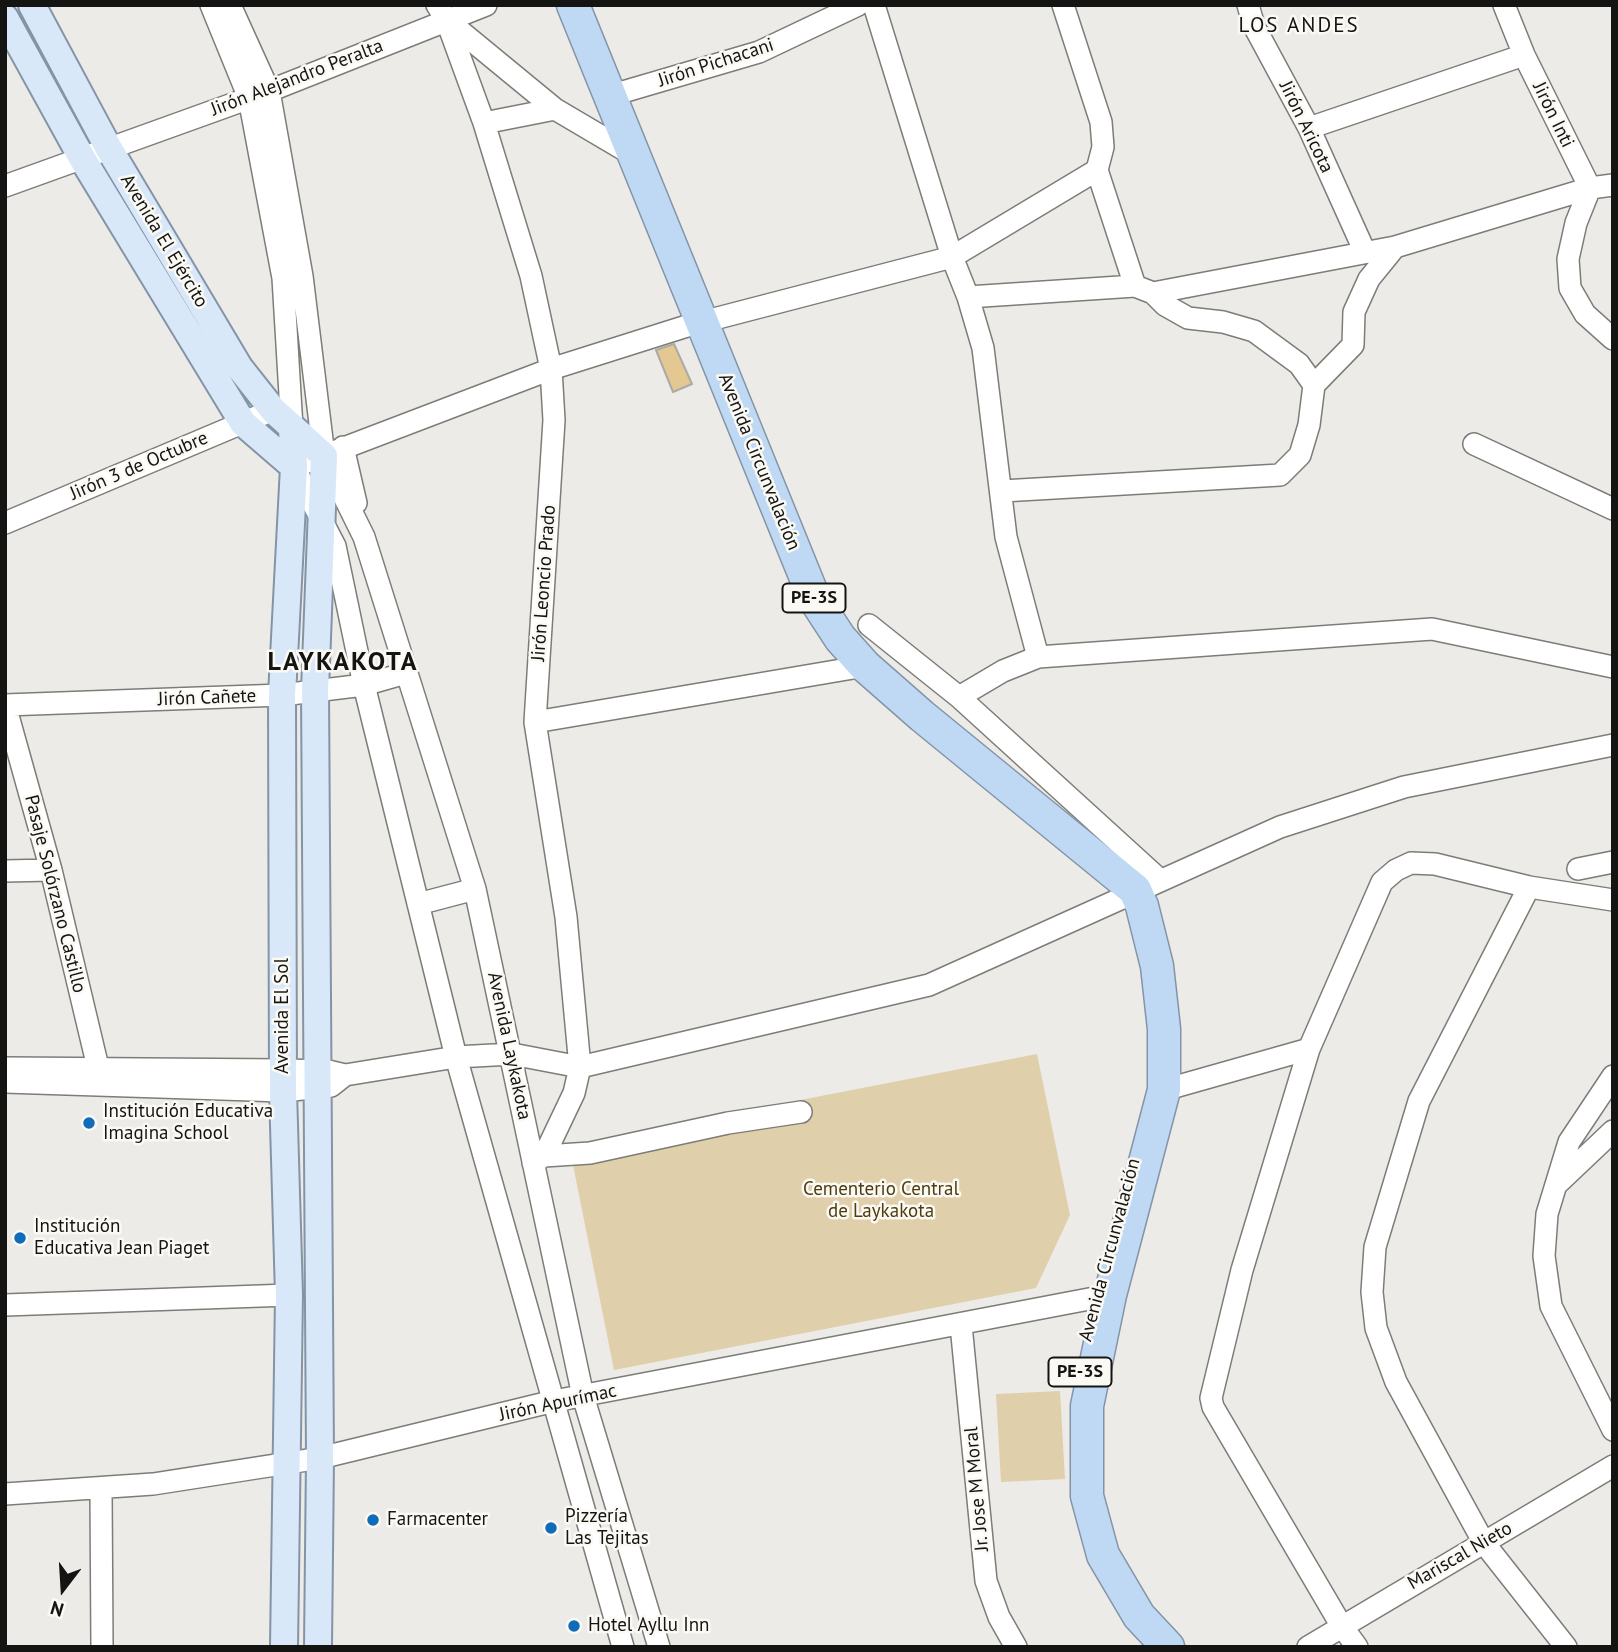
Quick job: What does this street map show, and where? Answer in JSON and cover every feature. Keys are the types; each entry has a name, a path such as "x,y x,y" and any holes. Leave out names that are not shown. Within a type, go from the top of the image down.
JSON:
{"highway":[{"name":"Avenida Circunvalación","path":"573,5 814,598 840,638 865,666 932,725 1147,885 1142,906 1157,966 1164,1029 1164,1090 1135,1152 1069,1430 1070,1491 1088,1560 1127,1626 1146,1647"},
{"name":"Avenida Circunvalación","path":"1102,1296 1087,1406 1087,1496 1103,1555 1139,1616 1168,1647"}],"main road":[{"name":"Avenida El Ejército","path":"32,5 108,147 239,367 282,419 334,452"},
{"name":"Avenida El Ejército","path":"5,18 82,158 243,423 294,467"},
{"name":"Avenida El Sol","path":"282,419 294,467 282,695 284,1081 289,1295 284,1647"},
{"name":"Avenida El Sol","path":"318,1647 320,1458 315,690 319,515 334,452"}],"street":[{"path":"211,5 259,94"},
{"path":"230,5 259,94 292,277 282,419"},
{"name":"Jirón Alejandro Peralta","path":"5,186 259,94 442,12 486,5"},
{"name":"Jirón Pichacani","path":"608,96 759,52 858,5"},
{"path":"874,5 983,348 1006,537 1038,657"},
{"path":"1063,5 1101,122 1103,148 1097,170 1144,289 1188,318 1254,331 1299,364 1314,385"},
{"name":"Jirón Aricota","path":"1248,5 1254,26 1309,128 1364,250"},
{"name":"Jirón Inti","path":"1504,5 1524,55 1590,188"},
{"path":"442,12 555,109 633,155"},
{"name":"Jirón Leoncio Prado","path":"442,12 484,123 531,276 551,369 554,420 535,722 566,917 580,1067 574,1093 538,1159"},
{"path":"1309,128 1524,55"},
{"path":"484,123 555,109"},
{"path":"622,1647 456,1057 364,685 335,546 294,467 551,369 702,322 952,257 1097,170"},
{"path":"968,297 1144,289 1364,250 1395,247 1590,188 1613,185"},
{"path":"1590,188 1576,223 1568,259 1570,288 1585,314 1613,339"},
{"path":"1002,491 1280,475 1300,455 1309,425 1314,385 1353,345 1354,312 1369,279 1395,247"},
{"name":"Avenida Laykakota","path":"292,277 334,452 364,537 475,889 538,1159 583,1396 659,1647"},
{"name":"Jirón 3 de Octubre","path":"5,523 243,423 282,419"},
{"path":"1474,444 1613,509"},
{"path":"869,625 959,698 1147,885"},
{"path":"959,698 1003,671 1038,657 1432,629 1613,667"},
{"path":"535,722 865,666"},
{"name":"Jirón Cañete","path":"5,705 282,695 364,685 406,673"},
{"name":"Pasaje Solórzano Castillo","path":"5,705 51,870 100,1076"},
{"path":"5,1068 100,1076 317,1080 331,1086 345,1075 456,1057 512,1054 580,1067 929,985 1280,827 1404,787 1613,745"},
{"path":"1578,869 1613,862"},
{"path":"1357,1647 1341,1626 1213,1407 1211,1398 1242,1270 1309,1049 1382,882 1396,870 1412,863 1434,864 1529,887 1613,900"},
{"path":"5,871 51,870"},
{"path":"1529,887 1419,1101 1375,1247 1372,1292 1376,1328 1396,1382 1484,1543 1566,1647"},
{"path":"418,904 475,889"},
{"path":"1164,1090 1309,1049"},
{"path":"5,1082 100,1076"},
{"path":"1613,1076 1569,1142 1547,1214 1544,1256 1551,1306 1613,1430"},
{"path":"538,1159 590,1153 728,1124 801,1112"},
{"path":"1554,1187 1612,1134"},
{"path":"5,1305 289,1295"},
{"name":"Jirón Apurímac","path":"5,1494 101,1490 320,1458 554,1401 1102,1296"},
{"name":"Jr. Jose M Moral","path":"961,1325 986,1581 999,1617 1016,1647"},
{"name":"Mariscal Nieto","path":"1308,1647 1613,1466"},
{"path":"101,1490 102,1647"}],"green space":[{"name":"Cementerio Central de Laykakota","path":"1037,1054 1070,1215 1036,1288 614,1370 569,1145"},
{"path":"1060,1391 1065,1479 1001,1482 996,1394"}],"building":[{"path":"674,344 692,384 673,392 656,350"}],"place":[{"name":"Institución Educativa Imagina School","path":"89,1123"},
{"name":"Institución Educativa Jean Piaget","path":"20,1238"},
{"name":"Farmacenter","path":"373,1520"},
{"name":"Pizzería Las Tejitas","path":"551,1528"},
{"name":"Hotel Ayllu Inn","path":"574,1626"}],"district":[{"name":"LOS ANDES","path":"1299,26"},
{"name":"LAYKAKOTA","path":"343,663"}]}
